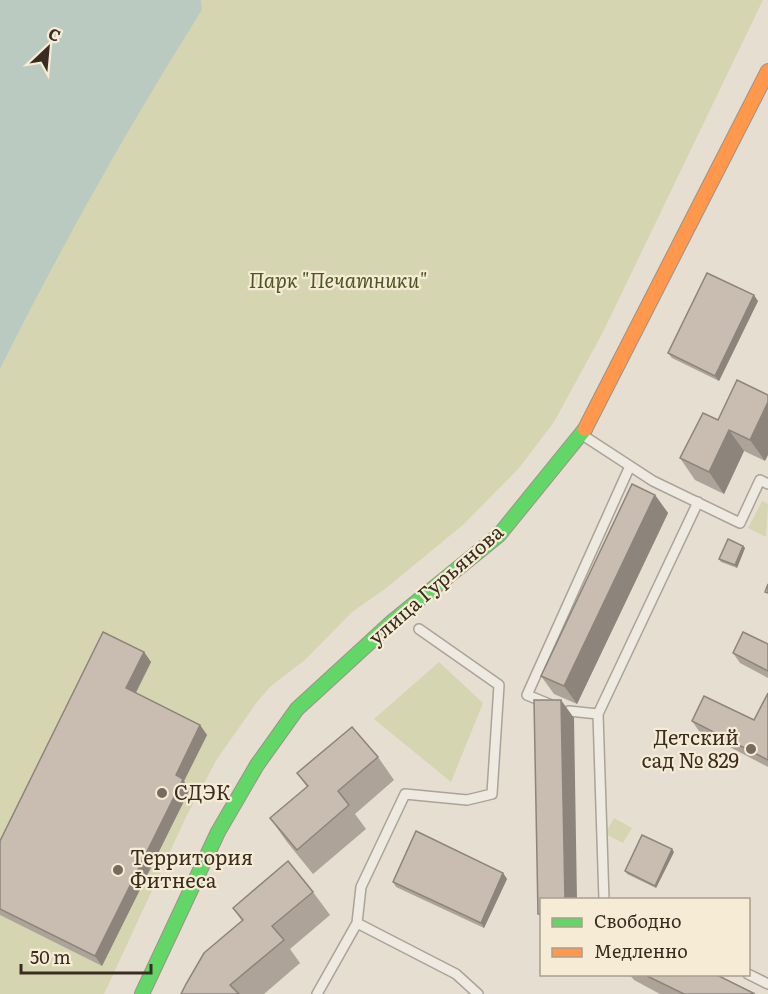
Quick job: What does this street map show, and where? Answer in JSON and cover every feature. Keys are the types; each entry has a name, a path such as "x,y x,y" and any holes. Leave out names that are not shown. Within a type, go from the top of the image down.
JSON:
{"street":[{"name":"улица Гурьянова","path":"142,994 218,832 257,765 297,709 393,621 499,535 582,435 768,71"}],"lane":[{"path":"582,435 653,481 740,523 760,480 768,484"},
{"path":"598,714 564,709 527,695 630,466"},
{"path":"603,898 598,714 698,502"},
{"path":"318,994 357,923 361,887 405,794 467,800 492,794 499,685 419,628"},
{"path":"357,923 456,974 478,994"},
{"path":"750,975 768,984"}],"green space":[{"name":"Парк \"Печатники\"","path":"201,0 763,0 603,332 554,422 519,468 464,524 385,589 352,612 305,660 271,686 257,702 217,759 186,817 104,994 0,994 0,369 67,236 131,122 202,10"},
{"path":"762,501 768,504 766,537 748,528"},
{"path":"439,662 483,703 451,782 374,719"},
{"path":"614,818 632,828 623,843 605,834"}],"shaded area":[{"path":"0,0 201,0 202,10 96,187 0,369"}],"building":[{"path":"707,273 754,295 715,376 668,353"},
{"path":"737,380 768,395 768,402 750,440 729,430 709,472 680,458 703,413 718,420"},
{"path":"632,484 655,495 564,686 541,676"},
{"path":"728,539 743,546 735,565 719,559"},
{"path":"103,632 144,652 126,688 200,725 176,775 183,779 95,956 0,909 0,841"},
{"path":"743,632 768,644 768,671 733,653"},
{"name":"Детский сад № 829","path":"768,693 768,760 692,721 704,696 754,720"},
{"path":"534,700 561,700 565,898 540,898 540,914 538,914"},
{"path":"352,727 378,757 338,791 349,805 297,850 270,818 308,786 297,773"},
{"path":"416,831 503,873 481,923 393,882"},
{"path":"642,835 672,849 655,886 625,871"},
{"path":"288,861 313,892 272,926 284,940 230,985 239,994 181,994 204,953 243,920 233,908"},
{"path":"647,976 719,976 755,994 684,994"}],"traffic: fast":[{"path":"142,994 218,832 257,765 297,709 393,621 499,535 585,429"}],"traffic: slow":[{"path":"585,429 768,71"}],"place":[{"name":"Детский сад № 829","path":"751,749"},
{"name":"СДЭК","path":"162,793"},
{"name":"Территория Фитнеса","path":"118,870"}]}
